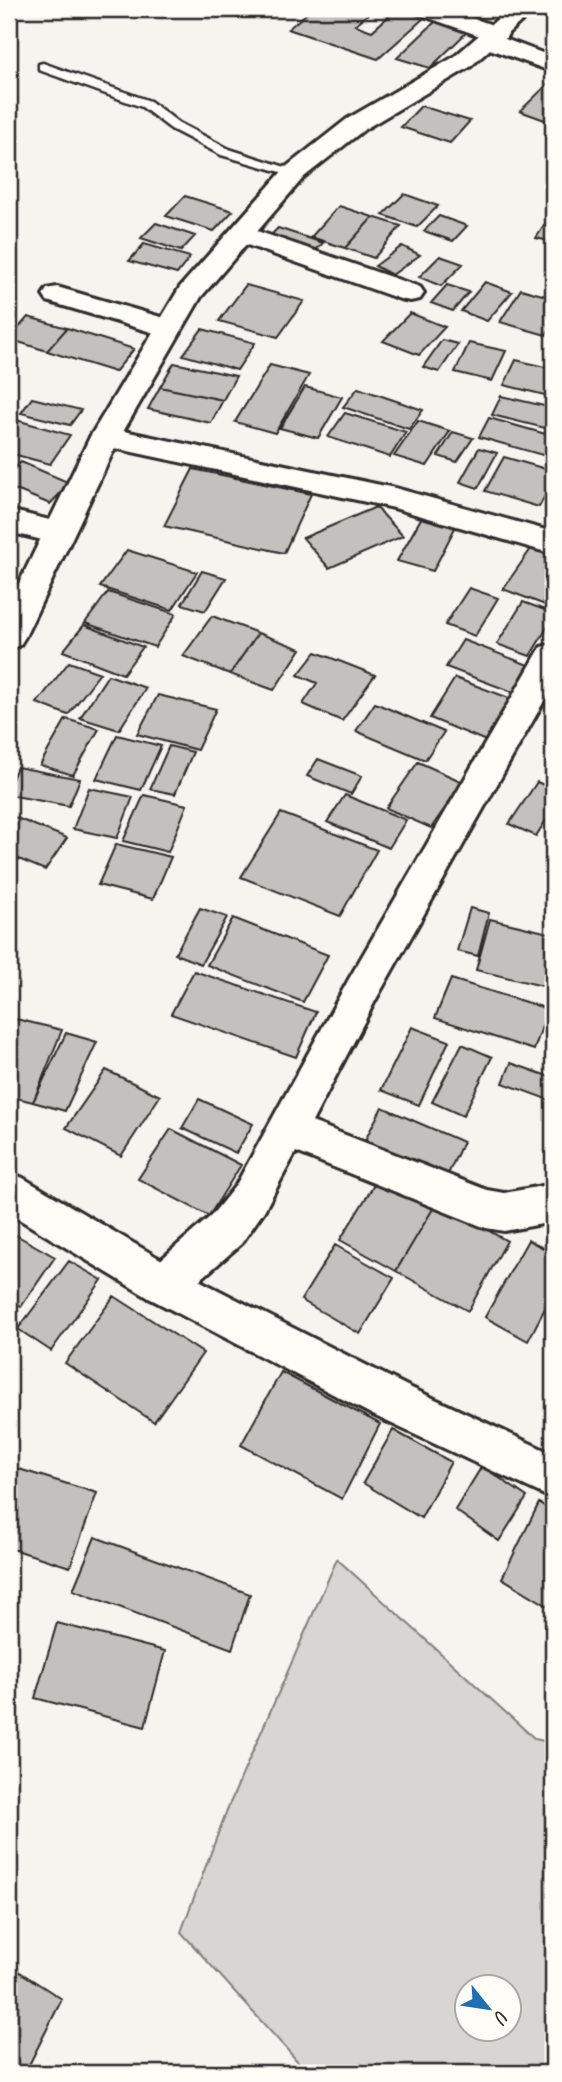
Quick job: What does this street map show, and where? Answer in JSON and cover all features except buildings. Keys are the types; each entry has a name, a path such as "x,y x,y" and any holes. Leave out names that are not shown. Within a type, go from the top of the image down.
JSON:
{"street":[{"path":"426,9 553,65"},
{"path":"9,636 105,437 190,293 296,172 356,124 424,87 462,62 523,9"},
{"path":"242,234 410,293"},
{"path":"57,295 168,328"},
{"path":"105,437 395,498 552,540"},
{"path":"9,521 59,533"},
{"path":"164,1284 226,1230 250,1198 362,990 553,656"},
{"path":"286,1130 486,1209 504,1212 553,1203"},
{"path":"9,1191 164,1284 390,1400 553,1478"}],"lane":[{"path":"43,67 146,104 175,125 225,152 296,172"}],"shaded area":[{"path":"337,1559 535,1739 553,1743 553,2073 308,2073 181,1932 227,1810"}]}
